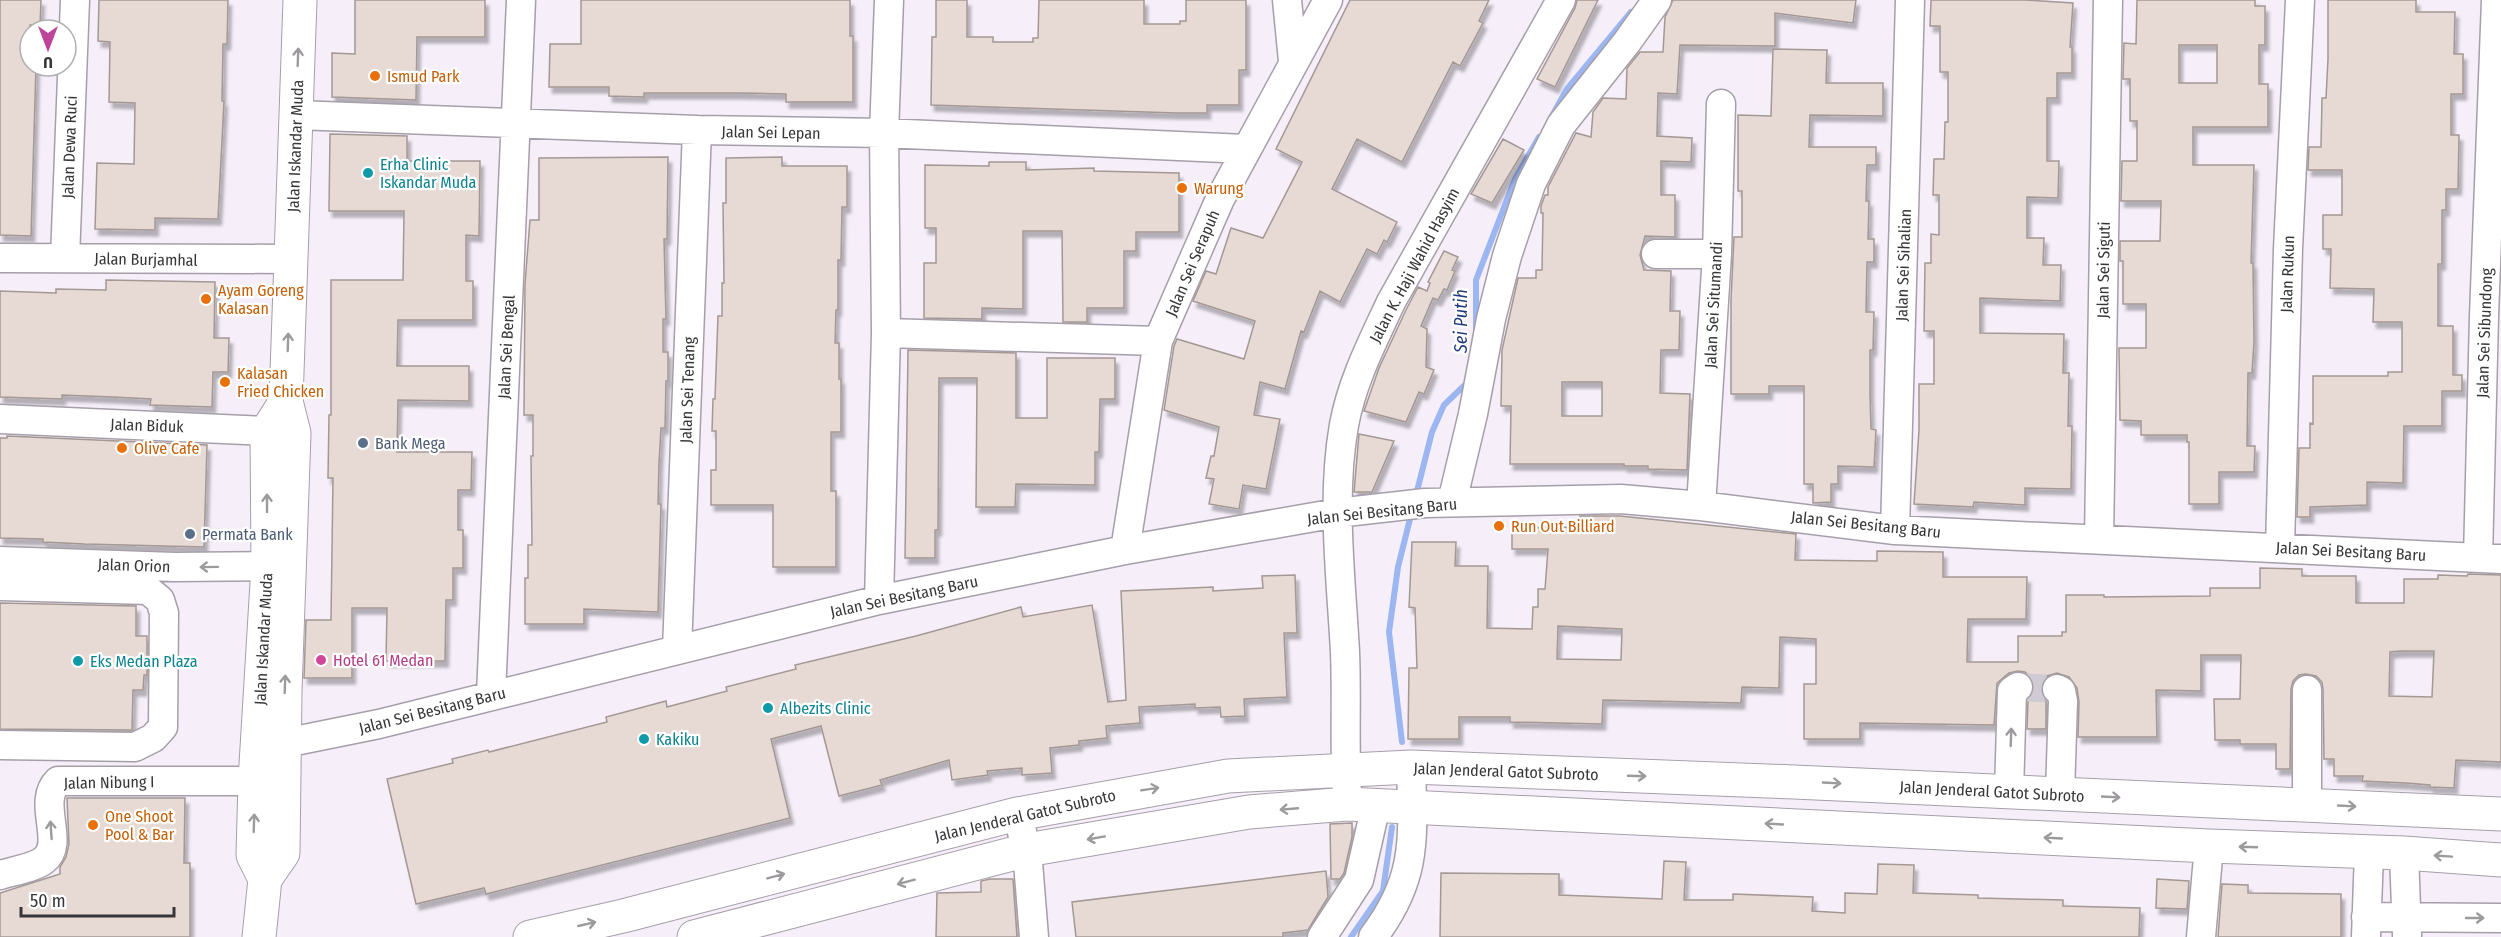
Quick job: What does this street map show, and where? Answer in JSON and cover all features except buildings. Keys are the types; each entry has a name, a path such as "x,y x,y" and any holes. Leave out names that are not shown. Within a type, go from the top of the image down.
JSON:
{"main road":[{"name":"Jalan Iskandar Muda","path":"265,879 253,855 255,781 274,586 281,432 286,401 300,0"},
{"name":"Jalan Iskandar Muda","path":"259,937 265,879 283,853 285,692 274,586"},
{"name":"Jalan Jenderal Gatot Subroto","path":"530,937 623,916 1017,814 1228,776 1346,769 1411,768 2210,802 2307,804 2501,814"},
{"path":"2209,846 2210,802"},
{"name":"Jalan Jenderal Gatot Subroto","path":"694,937 1027,850 1249,812 1362,805 2209,846 2404,853 2501,860"}],"street":[{"name":"Jalan Dewa Ruci","path":"65,258 75,0"},
{"name":"Jalan Sei Bengal","path":"491,695 521,0"},
{"path":"879,600 886,333 884,133 889,0"},
{"path":"1287,0 1293,61"},
{"name":"Jalan Sei Serapuh","path":"1125,550 1158,341 1220,199 1328,0"},
{"name":"Jalan K. Haji Wahid Hasyim","path":"1323,937 1359,880 1362,805 1346,769 1347,695 1337,513 1344,424 1367,352 1391,302 1561,0"},
{"path":"1439,502 1473,414 1491,319 1507,256 1531,184 1562,125 1657,0"},
{"name":"Jalan Sei Sihalian","path":"1895,530 1910,0"},
{"name":"Jalan Sei Siguti","path":"2099,539 2108,0"},
{"name":"Jalan Rukun","path":"2280,548 2288,249 2300,0"},
{"name":"Jalan Sei Sibundong","path":"2490,559 2485,304 2496,0"},
{"name":"Jalan Sei Situmandi","path":"1701,506 1717,254 1721,104"},
{"name":"Jalan Sei Lepan","path":"296,115 697,130 884,133 1246,149"},
{"name":"Jalan Sei Tenang","path":"677,650 697,130"},
{"path":"1656,254 1717,254"},
{"name":"Jalan Burjamhal","path":"0,258 291,259"},
{"path":"886,333 1158,341"},
{"name":"Jalan Biduk","path":"0,419 281,432"},
{"name":"Jalan Sei Besitang Baru","path":"285,743 379,724 879,600 1125,550 1337,513 1439,502 1621,499 1701,506 1895,530 2490,559"},
{"name":"Jalan Orion","path":"0,561 175,567 274,586"},
{"path":"0,586 148,590 160,600 164,613 163,727 153,738 135,747 0,745"},
{"path":"2009,792 2012,691 2018,687"},
{"path":"2057,689 2061,691 2063,701 2060,794"},
{"path":"2307,690 2307,804"},
{"path":"1373,937 1400,894 1411,855 1411,768"},
{"name":"Jalan Nibung I","path":"0,874 43,861 50,854 52,840 49,797 51,787 58,781 255,781"},
{"path":"1017,814 1027,850 1034,937"},
{"path":"2201,937 2209,846"},
{"path":"2369,852 2366,927 2407,927 2501,918"},
{"path":"2404,853 2407,927"}],"waterway":[{"name":"Sei Putih","path":"1552,116 1567,89 1631,12"},
{"name":"Sei Putih","path":"1476,332 1476,280 1515,179 1539,137"},
{"name":"Sei Putih","path":"1416,495 1432,432 1444,405 1470,380"},
{"name":"Sei Putih","path":"1402,742 1389,632 1398,567 1412,511"},
{"name":"Sei Putih","path":"1351,937 1383,891 1392,827"}],"tunnel":[{"path":"2018,687 2057,689"}],"place":[{"name":"Ismud Park","path":"375,76"},
{"name":"Erha Clinic Iskandar Muda","path":"368,173"},
{"name":"Warung","path":"1182,188"},
{"name":"Ayam Goreng Kalasan","path":"206,299"},
{"name":"Kalasan Fried Chicken","path":"225,382"},
{"name":"Bank Mega","path":"363,443"},
{"name":"Olive Cafe","path":"122,448"},
{"name":"Run Out Billiard","path":"1499,526"},
{"name":"Permata Bank","path":"190,534"},
{"name":"Hotel 61 Medan","path":"321,660"},
{"name":"Eks Medan Plaza","path":"78,661"},
{"name":"Albezits Clinic","path":"768,708"},
{"name":"Kakiku","path":"644,739"},
{"name":"One Shoot Pool & Bar","path":"93,825"}]}
